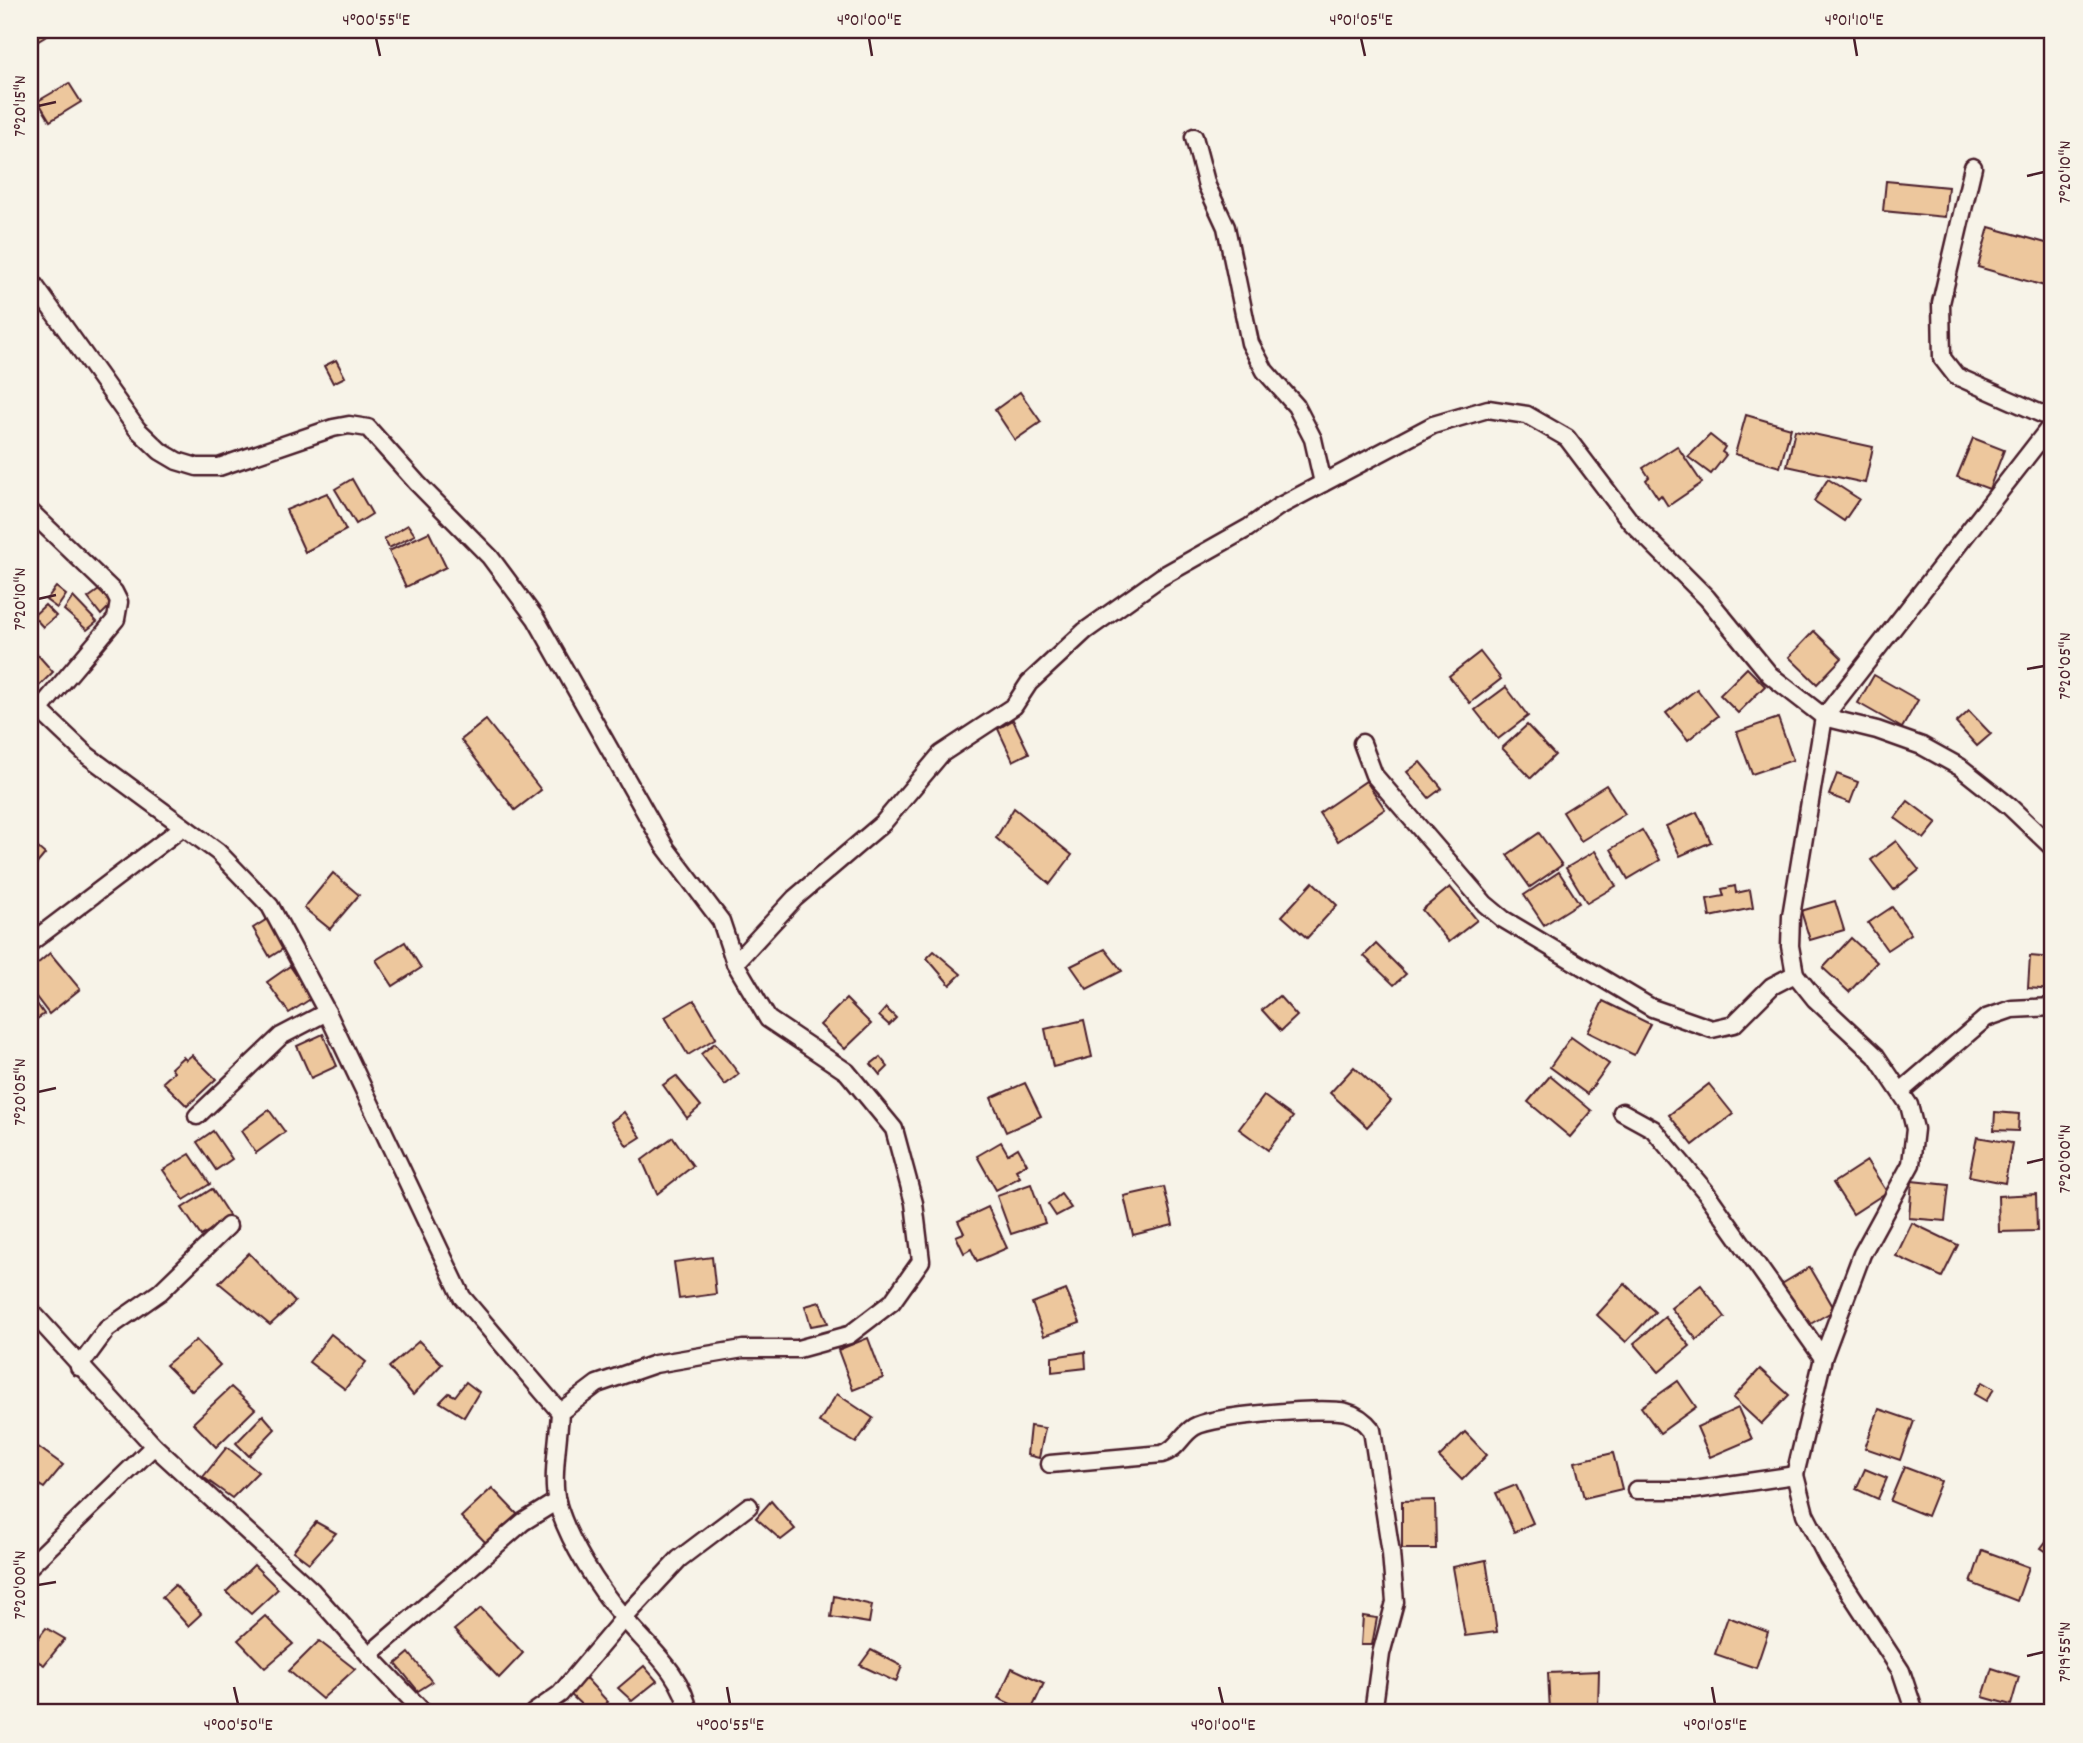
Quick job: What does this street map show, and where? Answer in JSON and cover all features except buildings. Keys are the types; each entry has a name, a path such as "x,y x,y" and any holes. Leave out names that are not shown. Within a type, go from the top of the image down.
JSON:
{"street":[{"path":"1194,137 1207,186 1226,228 1250,343 1265,371 1301,417 1313,439 1323,483"},
{"path":"1915,1713 1900,1671 1828,1559 1805,1514 1795,1475 1823,1357 1862,1254 1911,1164 1915,1129 1909,1105 1877,1056 1815,999 1795,974 1790,946 1791,916 1824,717 2053,421 1956,376 1942,358 1941,303 1973,167"},
{"path":"30,279 137,429 160,451 177,461 197,467 219,467 332,428 349,425 368,428 417,483 490,556 536,619 665,848 721,921 735,963 768,1019 847,1072 894,1129 914,1203 921,1261 892,1302 849,1335 799,1349 743,1349 655,1364 597,1384 560,1412"},
{"path":"735,963 794,898 883,823 940,754 1014,706 1029,683 1085,631 1161,577 1323,483 1433,425 1488,410 1527,415 1567,439 1630,521 1707,598 1770,675 1824,717 1877,730 1922,746 1960,767 2009,806 2053,848"},
{"path":"30,511 114,592 119,602 116,619 35,705 89,756 218,852 270,906 327,1012 462,1297 560,1412 557,1501 586,1565 624,1618 653,1648 687,1698 689,1713"},
{"path":"1362,743 1374,775 1485,904 1503,919 1653,1008 1712,1029 1734,1024 1772,986 1795,974"},
{"path":"30,943 183,827"},
{"path":"1901,1091 1986,1018 2012,1009 2053,1007"},
{"path":"197,1116 281,1036 327,1012"},
{"path":"1622,1112 1653,1129 1705,1191 1823,1357"},
{"path":"79,1367 107,1329 160,1292 228,1226"},
{"path":"30,1310 79,1367 154,1446 312,1591 424,1713"},
{"path":"1050,1465 1162,1454 1177,1447 1193,1427 1228,1420 1316,1409 1348,1412 1362,1418 1372,1430 1391,1553 1395,1602 1381,1654 1373,1713"},
{"path":"30,1566 154,1446"},
{"path":"1636,1490 1694,1490 1795,1475"},
{"path":"369,1654 523,1522 557,1501"},
{"path":"533,1713 560,1694 624,1618 679,1559 749,1506"}]}
